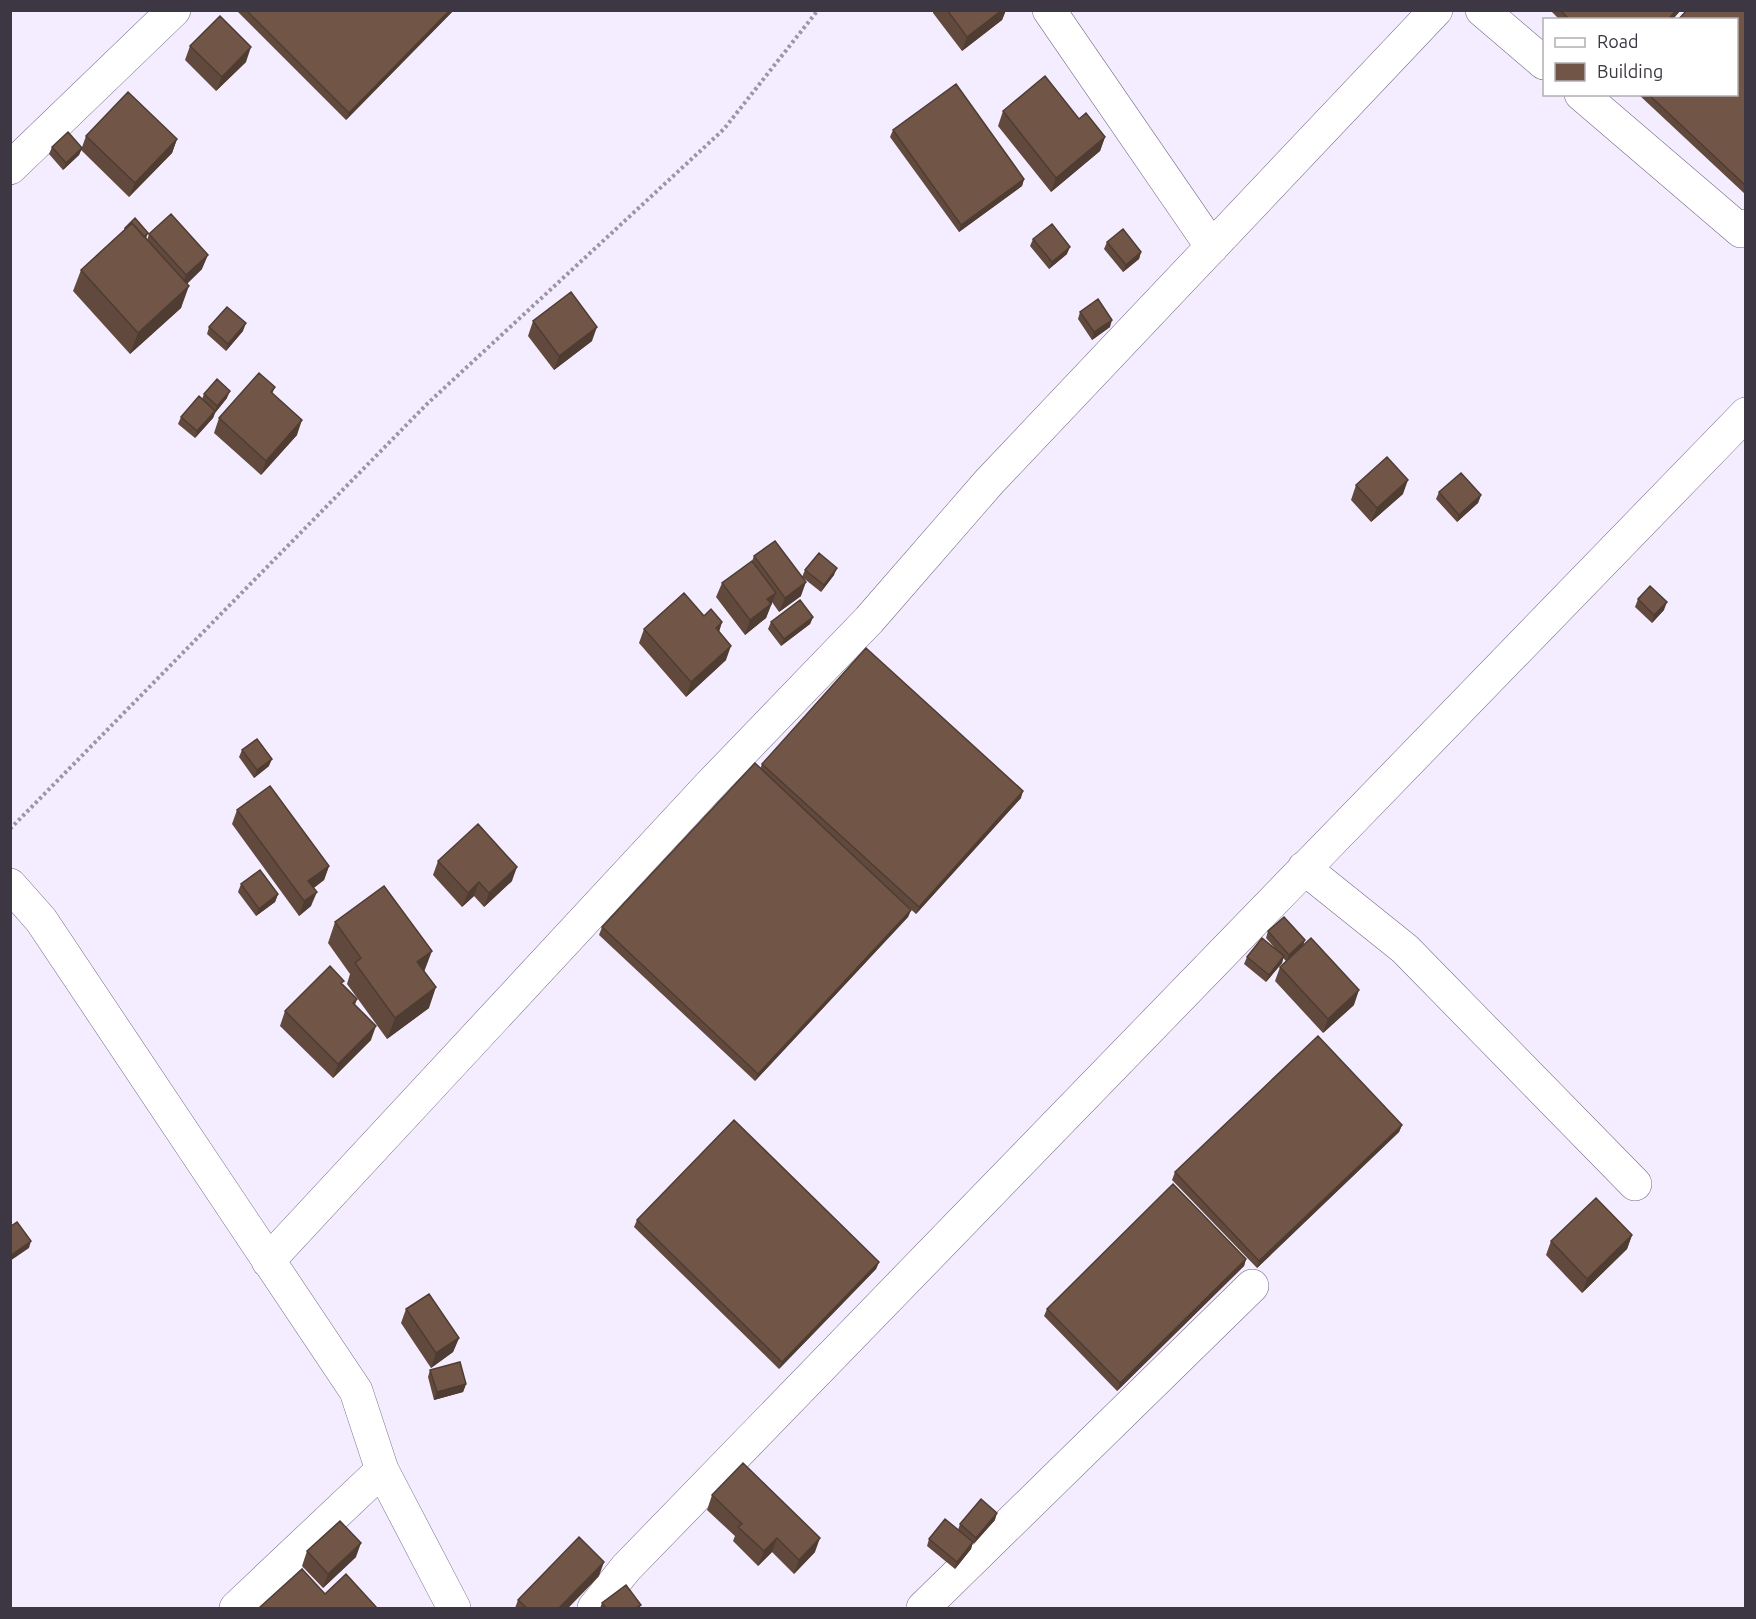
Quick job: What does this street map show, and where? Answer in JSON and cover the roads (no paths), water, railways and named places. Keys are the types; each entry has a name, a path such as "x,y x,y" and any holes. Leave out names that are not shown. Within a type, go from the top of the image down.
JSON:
{"street":[{"path":"10,168 174,10"},
{"path":"1048,10 1212,247"},
{"path":"268,1261 710,785 869,620 989,482 1436,10"},
{"path":"1482,10 1543,61"},
{"path":"1583,96 1744,231"},
{"path":"594,1608 626,1568 1746,414"},
{"path":"1304,868 1405,949 1635,1184"},
{"path":"10,885 41,920 356,1391 381,1470 454,1608"},
{"path":"922,1608 1252,1286"},
{"path":"237,1608 381,1470"}]}
